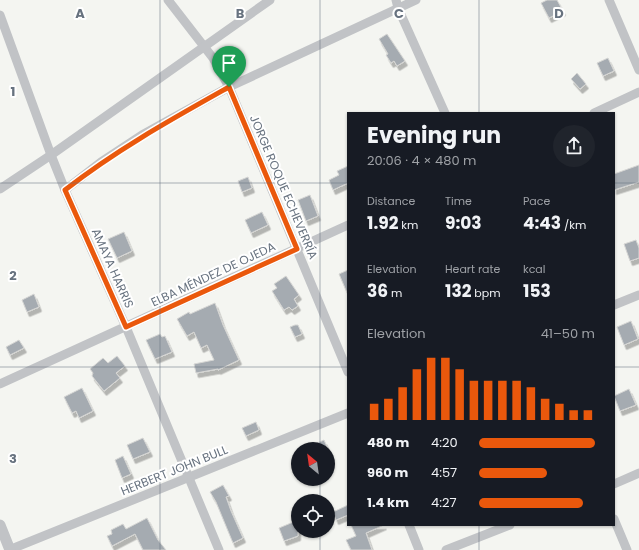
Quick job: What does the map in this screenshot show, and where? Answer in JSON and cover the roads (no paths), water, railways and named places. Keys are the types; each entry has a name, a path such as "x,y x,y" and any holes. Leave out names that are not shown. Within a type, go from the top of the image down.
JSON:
{"street":[{"name":"JORGE ROQUE ECHEVERRÍA","path":"168,0 218,66 229,87 347,370"},
{"path":"0,189 51,155 270,0"},
{"path":"65,190 101,162 142,135 229,87 397,4 416,0"},
{"path":"609,0 639,70"},
{"path":"397,4 445,112"},
{"name":"AMAYA HARRIS","path":"0,15 65,190 126,327 219,550"},
{"path":"596,112 639,92"},
{"name":"ELBA MÉNDEZ DE OJEDA","path":"0,384 347,225"},
{"path":"615,305 639,295"},
{"name":"HERBERT JOHN BULL","path":"10,550 347,413"},
{"path":"615,484 639,474"},
{"path":"615,521 627,550"},
{"path":"0,525 10,550"},
{"path":"409,526 419,550"},
{"path":"446,550 507,526"}]}
